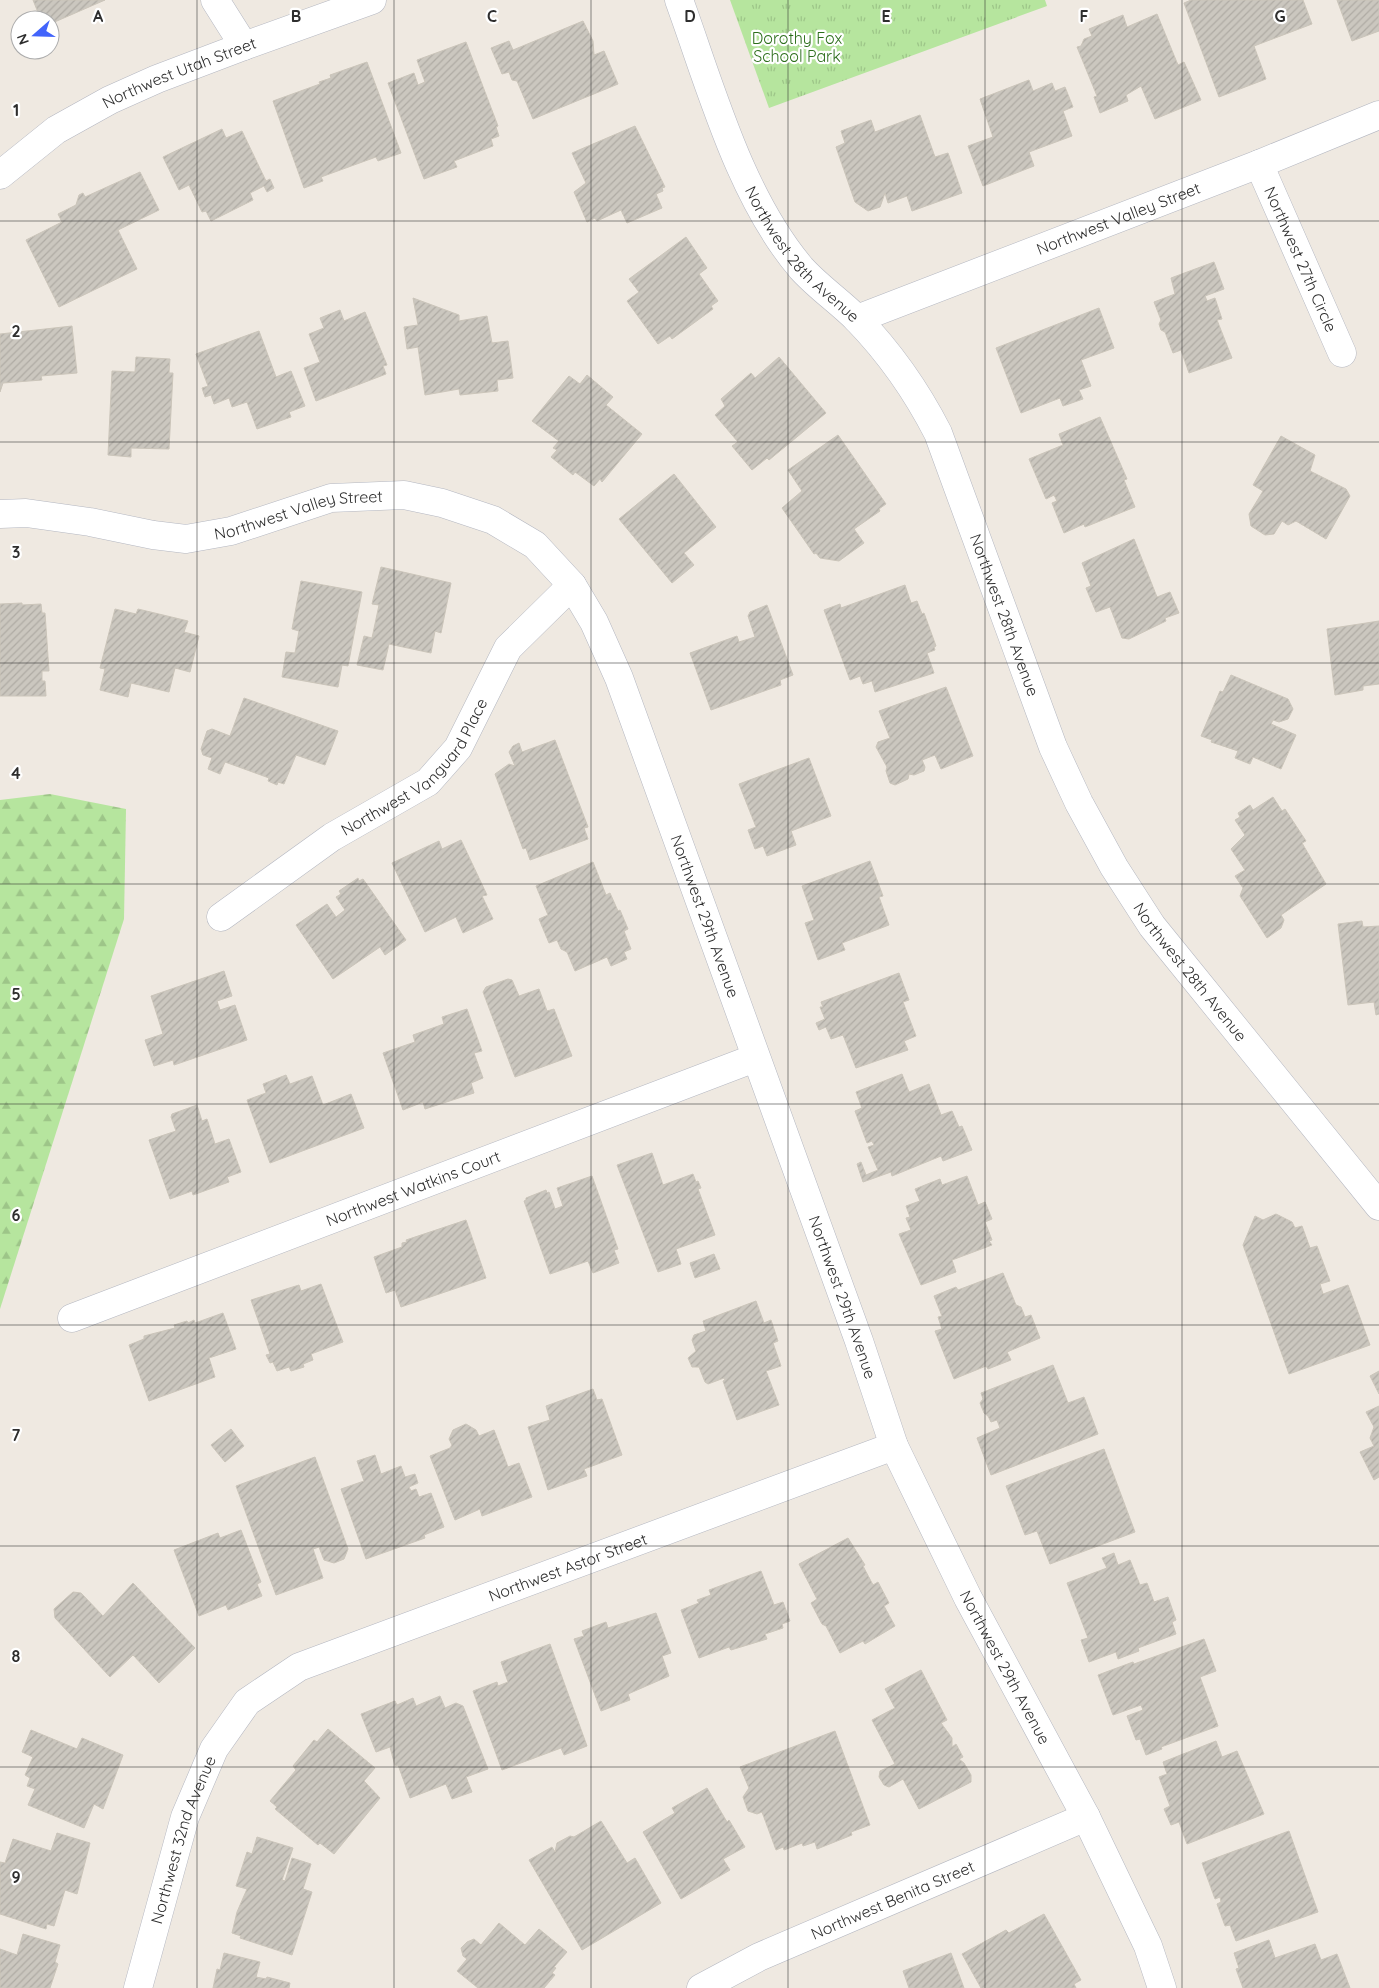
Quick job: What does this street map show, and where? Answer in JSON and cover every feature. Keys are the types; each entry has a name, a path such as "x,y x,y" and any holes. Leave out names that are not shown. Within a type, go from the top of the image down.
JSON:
{"street":[{"path":"215,0 244,46"},
{"name":"Northwest Utah Street","path":"0,175 56,130 110,100 244,46 372,0"},
{"name":"Northwest 28th Avenue","path":"679,0 749,187 777,235 801,268 857,319 903,375 924,405 938,433 1053,747 1079,803 1114,867 1152,926 1379,1206"},
{"name":"Northwest Valley Street","path":"857,319 1259,164 1379,115"},
{"name":"Northwest 27th Circle","path":"1259,164 1342,353"},
{"name":"Northwest Valley Street","path":"0,514 26,513 186,539 231,531 331,498 404,495 442,503 493,520 535,545 572,585"},
{"name":"Northwest Vanguard Place","path":"221,917 332,837 428,782 458,748 508,648 572,585"},
{"name":"Northwest 29th Avenue","path":"572,585 594,622 619,678 755,1058 856,1332 894,1446 968,1598 1086,1817 1148,1946 1162,1988"},
{"name":"Northwest Watkins Court","path":"72,1318 755,1058"},
{"name":"Northwest Astor Street","path":"247,1702 299,1667 894,1446"},
{"name":"Northwest 32nd Avenue","path":"138,1988 185,1817 214,1749 247,1702"},
{"name":"Northwest Benita Street","path":"701,1988 759,1957 1086,1817"}],"green space":[{"name":"Dorothy Fox School Park","path":"730,0 1045,0 1047,6 769,108"},
{"path":"50,794 126,809 124,919 0,1309 0,800"}],"building":[{"path":"33,0 105,0 60,20 60,10 37,10"},
{"path":"1191,0 1303,0 1312,24 1254,46 1266,79 1219,97 1184,3"},
{"path":"1337,0 1379,0 1379,31 1352,41"},
{"path":"1157,14 1178,65 1184,62 1201,100 1155,119 1141,86 1126,95 1128,101 1100,113 1094,97 1097,96 1077,47 1081,46 1084,39 1092,36 1089,29 1123,15 1127,27"},
{"path":"583,21 593,41 594,55 604,51 618,84 533,119 517,81 512,80 509,72 502,74 491,48 509,41 513,50"},
{"path":"466,42 498,126 496,127 499,136 491,139 493,146 454,161 457,167 424,179 388,83 414,73 418,85 425,82 417,60"},
{"path":"367,62 401,153 378,161 376,157 321,177 323,181 304,188 273,101 320,84 319,82 331,78 330,75"},
{"path":"1029,80 1033,91 1052,83 1055,91 1065,87 1073,107 1063,111 1072,136 1029,152 1034,166 983,186 968,146 993,137 980,99"},
{"path":"920,115 935,157 948,153 962,193 912,211 907,196 888,203 885,193 880,207 868,211 855,202 836,147 845,143 841,131 871,120 875,132"},
{"path":"635,126 665,187 662,188 663,191 656,194 662,208 627,223 621,210 597,221 595,218 587,222 574,192 586,183 572,153"},
{"path":"222,129 226,138 242,131 266,181 270,179 274,188 267,192 264,186 250,193 253,200 211,221 206,211 202,212 189,185 179,190 163,157"},
{"path":"140,172 159,210 118,230 137,269 59,307 26,240 62,222 58,214 76,205 79,195 83,193 85,197"},
{"path":"686,237 707,268 699,274 718,301 711,306 713,309 672,339 670,336 658,344 627,301 639,292 629,279"},
{"path":"1214,262 1224,289 1205,296 1207,301 1215,298 1222,319 1217,320 1232,358 1189,373 1181,350 1173,353 1165,332 1161,330 1159,324 1161,320 1154,302 1175,294 1171,278"},
{"path":"413,298 459,315 459,321 487,316 492,343 508,341 513,378 497,380 498,391 460,395 459,389 425,395 418,347 407,349 404,327 418,325"},
{"path":"1099,308 1114,348 1081,360 1091,386 1079,390 1083,399 1063,406 1060,398 1021,413 996,348"},
{"path":"340,310 344,321 365,312 387,365 383,366 386,374 316,401 304,368 320,362 309,334 324,328 320,318"},
{"path":"72,326 77,373 41,376 42,380 3,383 0,392 0,334"},
{"path":"259,331 276,377 291,371 305,406 289,412 291,417 257,429 247,402 232,407 229,398 214,404 211,395 205,397 202,388 208,386 196,354"},
{"path":"136,357 170,359 169,373 173,373 169,449 131,448 131,457 108,455 112,371 135,372"},
{"path":"779,357 826,413 769,460 767,458 752,470 732,446 738,442 715,415 725,406 721,399 751,373 755,378"},
{"path":"587,375 613,397 606,405 642,434 602,482 600,479 594,486 575,472 573,475 551,457 557,450 553,448 559,441 532,421 569,376 580,384"},
{"path":"1100,417 1127,479 1124,480 1135,507 1085,527 1084,524 1064,533 1052,503 1057,501 1054,495 1046,499 1029,459 1063,445 1059,434"},
{"path":"838,435 886,504 879,509 880,511 854,529 864,543 839,561 820,558 816,553 814,554 782,508 802,491 788,470"},
{"path":"1281,436 1315,455 1310,471 1346,489 1350,496 1326,539 1296,521 1288,525 1282,521 1274,534 1265,535 1251,526 1249,514 1263,491 1253,485"},
{"path":"674,474 716,527 684,553 694,565 672,583 619,519"},
{"path":"1134,539 1157,597 1170,592 1179,613 1165,618 1166,621 1129,639 1122,638 1110,607 1096,612 1086,588 1091,586 1082,563"},
{"path":"381,567 451,583 441,633 435,631 431,653 389,644 383,670 357,665 364,636 372,638 379,605 372,604"},
{"path":"301,581 362,592 348,666 342,665 338,687 282,677 286,652 295,653 299,631 292,629"},
{"path":"905,585 911,603 917,601 922,614 924,613 936,646 934,647 935,650 927,653 934,673 875,692 872,681 863,684 860,676 850,680 824,610 840,604 841,608"},
{"path":"22,603 22,605 41,604 42,613 45,613 49,671 42,671 42,681 45,681 46,696 0,696 0,604"},
{"path":"767,605 793,675 780,680 781,685 711,710 690,653 737,636 739,642 755,637 748,616 750,612"},
{"path":"115,609 136,614 138,609 188,621 184,632 199,636 190,672 175,668 169,692 131,683 128,697 100,690 105,669 100,668"},
{"path":"1379,621 1379,684 1363,686 1363,690 1335,695 1327,629"},
{"path":"1231,675 1288,699 1293,709 1288,719 1279,722 1273,720 1271,724 1296,735 1281,769 1253,757 1250,764 1235,758 1238,751 1211,742 1212,740 1201,736 1220,691 1223,692"},
{"path":"946,687 973,756 941,769 935,755 922,760 925,767 924,771 914,775 909,774 908,779 895,785 890,783 886,771 887,767 876,747 878,742 890,738 879,711"},
{"path":"244,698 338,731 325,765 296,755 284,784 278,782 277,785 268,781 269,778 225,762 220,774 208,769 212,758 203,755 201,749 207,731 212,729 230,736"},
{"path":"555,740 588,827 584,828 588,839 530,860 526,848 523,849 495,774 509,764 515,766 509,752 513,746 519,743 522,752"},
{"path":"809,758 831,816 791,831 796,845 767,856 763,846 755,849 748,830 756,827 739,784"},
{"path":"1273,797 1282,811 1285,809 1306,841 1302,843 1326,884 1281,915 1284,920 1281,928 1267,938 1240,896 1243,888 1235,876 1245,870 1231,849 1245,835 1235,820 1240,817 1238,813 1250,805 1253,810"},
{"path":"461,840 487,895 482,896 493,919 463,933 456,917 425,932 392,863 439,841 442,849"},
{"path":"870,861 883,896 879,897 889,925 842,943 845,950 818,960 805,923 814,920 802,886"},
{"path":"593,862 606,895 610,893 618,911 620,910 628,929 624,931 631,949 624,952 627,959 611,966 607,957 575,971 567,952 561,949 557,940 549,943 539,919 548,915 536,886"},
{"path":"358,878 359,881 363,879 406,940 385,955 380,947 333,979 296,925 327,904 336,917 345,910 336,897 341,894 339,891"},
{"path":"1362,921 1363,927 1379,926 1379,1014 1376,1015 1374,1002 1348,1005 1338,924"},
{"path":"224,971 232,996 217,1001 220,1010 235,1005 247,1040 174,1065 173,1060 154,1066 145,1040 163,1034 151,996"},
{"path":"899,973 909,1000 903,1002 916,1036 904,1041 908,1050 856,1068 843,1035 831,1039 826,1027 819,1030 816,1023 825,1019 820,1007 823,1007 821,1002"},
{"path":"508,979 512,980 519,996 539,989 547,1011 554,1009 572,1056 515,1077 483,992 486,987"},
{"path":"467,1009 482,1051 474,1053 483,1078 471,1083 474,1093 425,1109 423,1102 403,1110 383,1053 415,1042 413,1035 444,1024 442,1017"},
{"path":"902,1074 909,1092 929,1084 941,1115 952,1111 959,1127 962,1126 972,1150 943,1161 941,1156 892,1176 891,1172 863,1182 857,1164 861,1162 866,1175 878,1170 868,1147 874,1145 872,1141 867,1143 855,1111 862,1108 856,1092"},
{"path":"286,1075 290,1084 312,1076 323,1105 351,1094 364,1128 270,1163 247,1100 266,1093 263,1084"},
{"path":"197,1105 202,1121 207,1119 215,1144 229,1139 241,1172 227,1177 229,1182 193,1195 192,1191 170,1199 149,1140 176,1131 171,1117 172,1114"},
{"path":"652,1153 663,1185 693,1174 701,1188 698,1189 715,1235 676,1249 681,1264 658,1272 617,1165"},
{"path":"592,1176 618,1249 614,1250 619,1263 593,1273 588,1261 550,1274 524,1201 526,1198 546,1190 547,1193 549,1192 555,1209 563,1206 557,1188"},
{"path":"967,1176 978,1205 985,1202 992,1219 985,1222 992,1240 989,1241 992,1245 952,1260 956,1272 921,1285 899,1234 911,1230 906,1218 910,1217 906,1206 920,1201 915,1189 940,1179 942,1185"},
{"path":"1276,1214 1292,1222 1295,1228 1302,1226 1310,1248 1317,1246 1330,1281 1320,1284 1323,1294 1348,1285 1370,1345 1289,1374 1243,1245 1255,1216 1263,1220"},
{"path":"466,1220 486,1278 401,1307 395,1290 386,1293 374,1257 402,1247 402,1243 407,1242 406,1240"},
{"path":"714,1254 720,1269 695,1278 690,1263"},
{"path":"1003,1273 1016,1305 1021,1307 1025,1317 1031,1315 1040,1338 1007,1352 1011,1360 988,1369 986,1366 954,1379 935,1331 942,1329 938,1317 942,1316 934,1296 956,1287 958,1290"},
{"path":"321,1284 343,1342 311,1354 313,1360 303,1364 304,1367 291,1371 289,1367 277,1371 273,1362 270,1363 266,1355 270,1354 251,1300 299,1285 301,1291"},
{"path":"756,1301 764,1323 771,1320 778,1341 773,1343 781,1366 766,1371 779,1405 737,1420 723,1381 725,1380 724,1378 708,1384 705,1382 699,1367 692,1367 688,1358 696,1351 692,1340 694,1335 706,1331 703,1321"},
{"path":"223,1313 236,1349 209,1358 215,1377 149,1401 129,1345 144,1339 144,1336 175,1328 174,1325 194,1320 195,1323"},
{"path":"1053,1365 1068,1403 1084,1397 1098,1434 991,1475 977,1438 1000,1428 997,1420 991,1422 984,1413 980,1403 983,1399 981,1393"},
{"path":"1379,1371 1379,1394 1370,1376"},
{"path":"593,1389 597,1400 602,1399 622,1455 584,1469 587,1476 548,1490 528,1427 550,1420 546,1406"},
{"path":"1379,1406 1379,1477 1374,1480 1360,1452 1374,1446 1370,1438 1374,1427 1366,1412"},
{"path":"466,1424 476,1430 479,1436 494,1430 508,1467 519,1463 532,1497 482,1516 480,1509 455,1520 430,1456 450,1448 452,1445 449,1439 453,1430"},
{"path":"231,1429 244,1446 225,1462 211,1445"},
{"path":"1104,1449 1135,1532 1050,1564 1037,1531 1025,1535 1006,1486"},
{"path":"375,1455 381,1474 401,1466 405,1477 415,1474 418,1483 409,1487 411,1491 416,1489 419,1497 431,1493 444,1527 424,1535 425,1538 366,1559 341,1489 364,1481 357,1461"},
{"path":"315,1457 348,1549 344,1559 334,1563 324,1560 319,1547 313,1549 323,1578 276,1595 236,1486"},
{"path":"241,1530 261,1582 257,1584 262,1596 228,1610 226,1605 199,1616 174,1550 218,1533 220,1538"},
{"path":"848,1538 865,1565 863,1566 873,1585 878,1582 889,1603 884,1606 895,1626 865,1644 863,1641 840,1653 811,1603 817,1599 799,1564"},
{"path":"1114,1553 1118,1565 1130,1560 1140,1585 1147,1583 1154,1602 1168,1597 1176,1620 1172,1622 1176,1634 1138,1648 1139,1651 1118,1659 1116,1652 1089,1662 1081,1640 1088,1638 1067,1583 1107,1568 1102,1558"},
{"path":"761,1571 774,1605 783,1602 790,1621 782,1624 783,1628 765,1634 767,1639 731,1650 729,1647 699,1658 681,1610 699,1603 697,1600 711,1595 709,1590"},
{"path":"133,1583 195,1648 159,1683 133,1655 110,1677 55,1618 54,1609 73,1592 81,1593 103,1616"},
{"path":"656,1613 671,1653 662,1656 669,1676 628,1694 630,1700 601,1711 574,1639 584,1636 582,1631 606,1622 608,1628"},
{"path":"1204,1639 1216,1671 1200,1677 1218,1726 1161,1747 1162,1749 1146,1755 1140,1739 1136,1740 1127,1716 1143,1710 1141,1705 1113,1715 1098,1675"},
{"path":"550,1644 587,1746 564,1755 561,1748 502,1770 473,1691 497,1682 498,1686 508,1682 501,1662"},
{"path":"921,1670 947,1720 941,1723 952,1738 952,1747 956,1744 963,1757 959,1759 964,1763 971,1775 971,1782 919,1809 903,1779 889,1787 884,1785 879,1777 880,1771 895,1764 872,1720 895,1708 885,1689"},
{"path":"440,1696 445,1708 456,1703 463,1706 488,1769 466,1777 472,1792 452,1799 446,1784 410,1798 398,1765 395,1766 390,1747 376,1752 361,1714 395,1701 397,1705 413,1698 416,1706"},
{"path":"328,1729 375,1768 364,1781 380,1798 334,1854 320,1843 318,1845 275,1809 277,1807 270,1801 296,1770 293,1766 314,1740 317,1742"},
{"path":"31,1730 77,1749 82,1738 123,1755 103,1809 94,1804 84,1828 28,1805 35,1789 27,1786 30,1778 25,1775 33,1757 22,1752"},
{"path":"835,1731 870,1825 851,1832 852,1835 817,1849 815,1842 803,1846 802,1843 784,1850 783,1847 776,1850 762,1812 757,1814 748,1811 743,1797 749,1788 740,1767"},
{"path":"1216,1741 1222,1757 1237,1751 1264,1814 1187,1844 1179,1822 1171,1825 1164,1809 1170,1806 1159,1777 1167,1774 1163,1762"},
{"path":"707,1788 727,1822 729,1820 745,1847 723,1859 730,1870 681,1899 643,1832 675,1813 672,1808"},
{"path":"601,1821 627,1863 635,1858 661,1903 582,1950 529,1860 552,1847 555,1852 557,1843 570,1836 574,1837"},
{"path":"1289,1831 1318,1912 1236,1941 1230,1925 1225,1926 1217,1904 1221,1902 1220,1897 1215,1899 1202,1863"},
{"path":"57,1833 90,1843 77,1894 65,1890 54,1926 47,1924 46,1929 0,1914 0,1862 5,1863 13,1839 51,1851"},
{"path":"257,1837 293,1848 282,1880 285,1881 292,1858 311,1864 303,1889 312,1892 292,1955 240,1938 241,1936 232,1933 237,1912 247,1889 236,1886 247,1852 252,1854"},
{"path":"1044,1914 1081,1980 1074,1984 1076,1988 981,1988 962,1954 1006,1930 1009,1933"},
{"path":"499,1923 525,1945 539,1929 567,1952 554,1967 556,1968 552,1973 555,1975 544,1988 478,1988 457,1971 467,1959 463,1956 461,1948 467,1942 474,1939 481,1945"},
{"path":"23,1934 60,1945 55,1962 58,1964 50,1988 0,1988 0,1949 17,1955"},
{"path":"1269,1940 1275,1958 1315,1944 1321,1960 1337,1954 1350,1988 1243,1988 1236,1969 1239,1968 1234,1953"},
{"path":"224,1953 260,1962 256,1977 266,1979 267,1977 290,1983 289,1988 213,1988 217,1969 220,1970"},
{"path":"951,1953 964,1988 909,1988 903,1971"}]}
